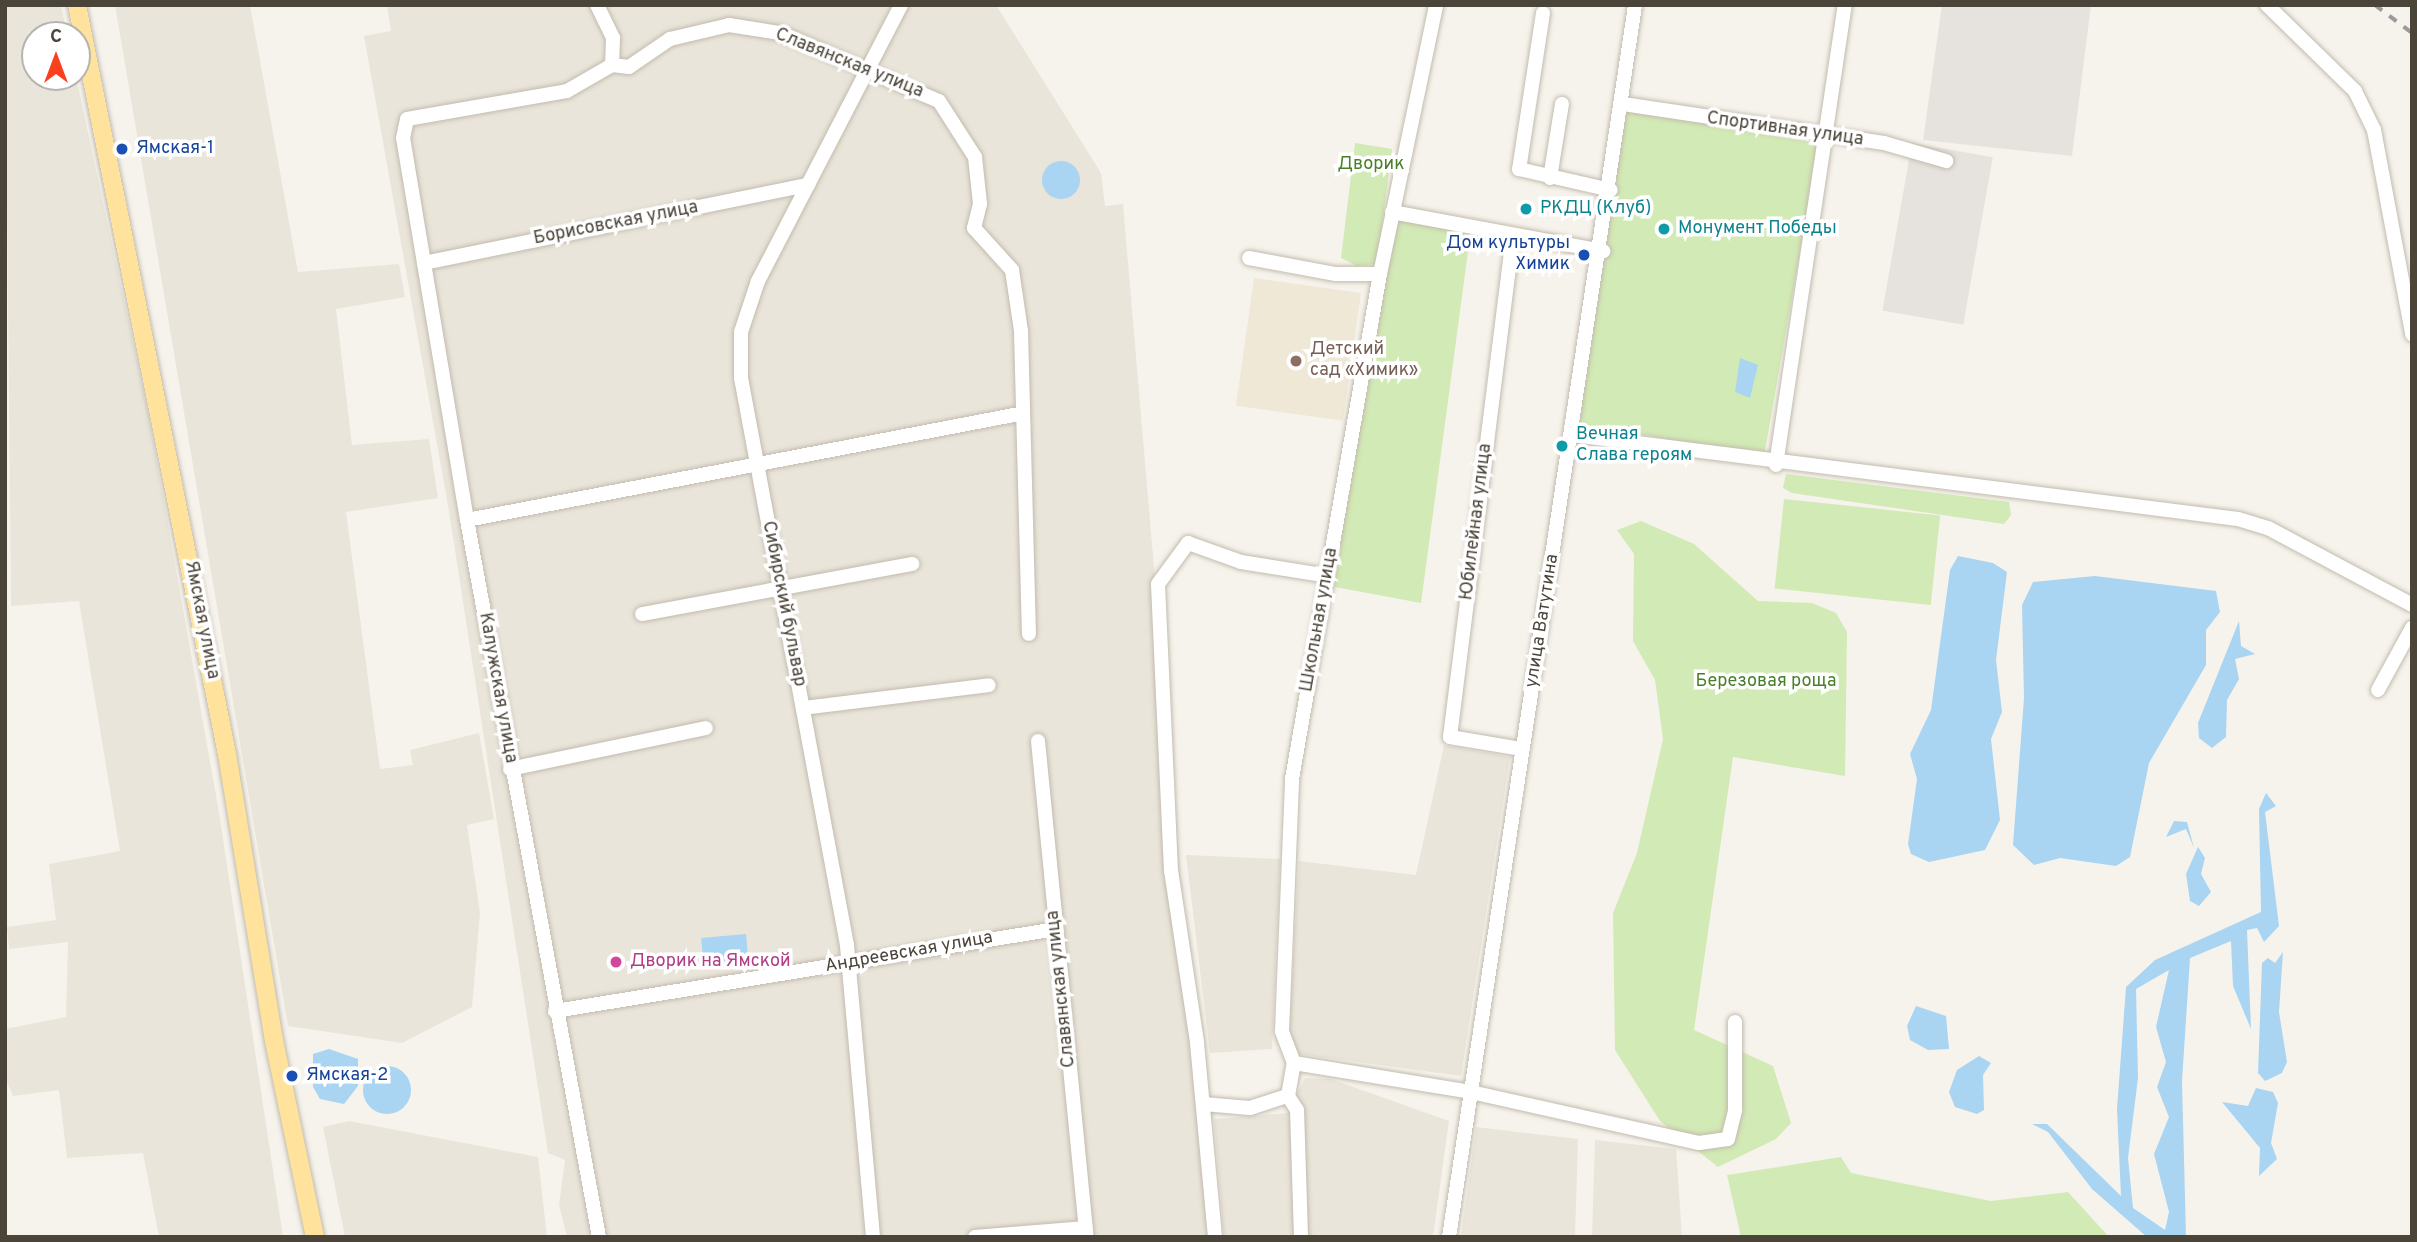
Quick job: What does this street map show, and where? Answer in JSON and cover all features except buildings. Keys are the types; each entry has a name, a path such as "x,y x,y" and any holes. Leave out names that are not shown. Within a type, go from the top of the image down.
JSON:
{"main road":[{"name":"Ямская улица","path":"77,5 227,754 274,1041 315,1237"}],"street":[{"path":"597,5 613,38 612,65"},
{"name":"Сибирский бульвар","path":"873,1237 849,964 741,378 741,332 758,281 901,5"},
{"name":"Школьная улица","path":"1294,1063 1282,1031 1289,811 1380,274 1436,5"},
{"name":"улица Ватутина","path":"1449,1237 1522,748 1603,251 1635,5"},
{"path":"1776,465 1845,5"},
{"path":"2267,5 2355,91 2374,130 2412,334"},
{"path":"1543,13 1518,166 1525,174 1611,190"},
{"name":"Славянская улица","path":"403,138 407,119 545,97 587,83 612,65 629,67 670,39 729,25 780,33 939,101 975,157 980,204 974,228 1012,270 1021,331 1019,414 1029,634"},
{"path":"1550,178 1562,104"},
{"name":"Спортивная улица","path":"1623,104 1825,138 1884,144 1946,161"},
{"name":"Калужская улица","path":"403,138 510,769 599,1237"},
{"name":"Борисовская улица","path":"424,263 808,185"},
{"path":"1392,212 1603,251"},
{"name":"Юбилейная улица","path":"1513,236 1450,737 1522,748"},
{"path":"1249,258 1335,274 1380,274"},
{"path":"467,520 1019,414"},
{"path":"1574,435 1776,465 2238,519 2268,528 2412,605"},
{"path":"1215,1237 1203,1104 1171,871 1158,584 1188,543 1241,562 1328,576"},
{"path":"642,614 779,584 912,564"},
{"path":"2378,690 2412,628"},
{"path":"803,708 989,685"},
{"path":"510,769 706,728"},
{"name":"Славянская улица","path":"1038,741 1086,1232"},
{"name":"Андреевская улица","path":"555,1011 664,988 849,964 1056,929"},
{"path":"1301,1237 1297,1111 1288,1096 1294,1063 1471,1092 1699,1143 1727,1139 1735,1110 1735,1022"},
{"path":"1203,1104 1250,1108 1288,1096"},
{"path":"975,1237 1086,1232"}],"shaded area":[{"path":"5,5 61,5 64,21 21,21 21,91 79,91 148,412 219,812 283,1237 159,1237 143,1153 67,1158 59,1090 13,1096 5,1077 5,1029 66,1017 68,942 9,949 7,927 56,920 49,864 120,851 79,601 11,606"},
{"path":"115,5 250,5 298,272 399,264 405,297 336,309 352,445 429,439 438,498 346,512 380,769 413,765 410,750 479,733 494,819 467,825 480,913 472,1007 402,1043 288,1026"},
{"path":"387,5 996,5 1101,173 1105,206 1123,204 1211,1237 567,1237 559,1205 565,1160 548,1153 449,511 364,36 391,31"},
{"path":"1942,5 2091,5 2072,156 1923,140"},
{"path":"1912,143 1993,157 1963,325 1882,310"},
{"path":"1254,278 1361,293 1343,421 1236,406"},
{"path":"1444,745 1510,757 1461,1076 1299,1054 1289,1037 1299,861 1416,875"},
{"path":"1186,855 1280,859 1272,1049 1210,1053"},
{"path":"1305,1078 1331,1079 1449,1121 1433,1237 1224,1237 1214,1119 1288,1113"},
{"path":"349,1121 538,1157 547,1237 345,1237 323,1127"},
{"path":"1476,1127 1578,1139 1575,1237 1461,1237"},
{"path":"1595,1140 1676,1149 1682,1237 1592,1237"}],"green space":[{"path":"1627,110 1819,144 1764,456 1572,422"},
{"name":"Дворик","path":"1355,143 1392,149 1377,264 1357,266 1341,258"},
{"path":"1393,213 1471,229 1421,603 1330,586"},
{"path":"1786,474 2009,502 2011,515 2004,524 1792,493 1783,488"},
{"path":"1784,499 1940,515 1931,605 1775,589"},
{"name":"Березовая роща","path":"1641,521 1694,544 1758,601 1812,603 1836,613 1847,632 1845,776 1733,757 1694,1030 1773,1066 1791,1123 1776,1139 1718,1167 1660,1121 1615,1050 1613,913 1637,853 1663,739 1655,680 1633,641 1634,554 1617,530"},
{"path":"1841,1157 1851,1173 1991,1201 2068,1192 2109,1237 1741,1237 1727,1175"}],"water":[{"path":"1061,161 1074,167 1080,180 1074,193 1061,199 1048,193 1042,180 1048,167"},
{"path":"1740,358 1758,365 1750,398 1735,392"},
{"path":"1958,556 1993,563 2007,572 1996,660 2002,712 1991,739 2000,820 1985,850 1929,862 1911,854 1908,844 1917,779 1910,754 1931,710 1950,570"},
{"path":"2095,576 2216,591 2220,612 2206,630 2206,665 2149,763 2130,857 2116,866 2060,858 2034,865 2013,845 2024,698 2022,605 2033,582"},
{"path":"2239,621 2241,646 2255,654 2235,659 2239,679 2227,700 2226,737 2212,748 2199,738 2198,723"},
{"path":"2266,793 2276,806 2265,812 2279,926 2264,942 2257,928 2247,930 2251,1029 2233,986 2231,941 2190,958 2182,1081 2186,1237 2147,1237 2092,1189 2048,1132 2032,1124 2047,1124 2121,1196 2117,1109 2126,987 2155,960 2261,912 2259,809","holes":["2169,970 2156,1027 2166,1062 2157,1087 2169,1117 2154,1154 2169,1212 2165,1230 2133,1208 2128,1158 2138,1078 2136,989"]},
{"path":"2174,821 2187,822 2194,848 2186,829 2166,837"},
{"path":"2198,847 2205,858 2201,874 2211,892 2199,906 2190,901 2186,874"},
{"path":"746,934 748,959 703,963 701,938"},
{"path":"2283,952 2279,1012 2287,1062 2282,1073 2265,1081 2258,1073 2262,963 2268,958 2275,963"},
{"path":"1916,1006 1946,1016 1949,1049 1928,1050 1910,1040 1907,1026"},
{"path":"329,1049 358,1059 358,1086 344,1104 320,1099 313,1087 313,1054"},
{"path":"1979,1056 1991,1063 1983,1075 1984,1110 1977,1114 1955,1107 1949,1092 1957,1070"},
{"path":"387,1066 404,1073 411,1090 404,1107 387,1114 370,1107 363,1090 370,1073"},
{"path":"2256,1088 2273,1092 2278,1103 2271,1143 2277,1159 2259,1176 2260,1148 2222,1102 2248,1106"}],"railway":[{"path":"2375,5 2412,33"}],"place":[{"name":"Ямская-1","path":"122,149"},
{"name":"РКДЦ (Клуб)","path":"1526,209"},
{"name":"Монумент Победы","path":"1664,229"},
{"name":"Дом культуры Химик","path":"1584,255"},
{"name":"Детский сад «Химик»","path":"1296,361"},
{"name":"Вечная Слава героям","path":"1562,446"},
{"name":"Дворик на Ямской","path":"616,962"},
{"name":"Ямская-2","path":"292,1076"}]}
